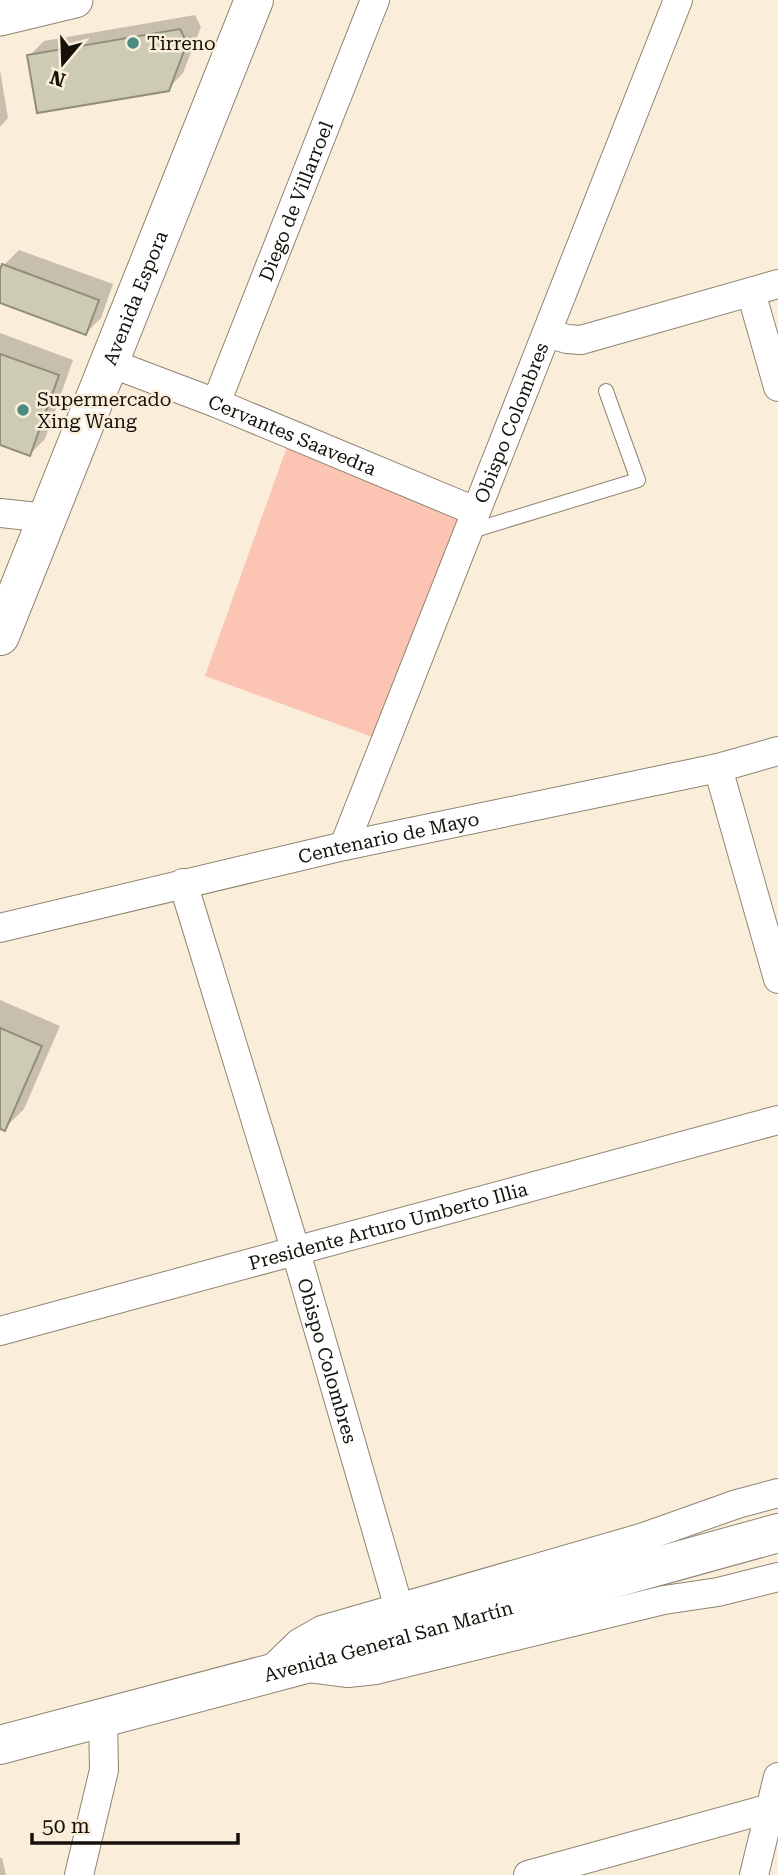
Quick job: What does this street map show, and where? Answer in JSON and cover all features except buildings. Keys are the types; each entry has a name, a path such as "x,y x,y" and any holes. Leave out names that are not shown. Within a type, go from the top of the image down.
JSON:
{"main road":[{"name":"Avenida Espora","path":"0,636 254,0"},
{"name":"Avenida General San Martín","path":"0,1745 281,1671 403,1622 778,1533"}],"street":[{"path":"0,18 75,0"},
{"name":"Diego de Villarroel","path":"216,403 375,0"},
{"name":"Obispo Colombres","path":"344,846 678,0"},
{"path":"547,333 581,340 778,284"},
{"path":"751,292 778,387"},
{"name":"Cervantes Saavedra","path":"110,363 216,403 471,522"},
{"path":"0,513 47,518"},
{"name":"Centenario de Mayo","path":"0,929 344,846 718,768 778,751"},
{"path":"718,768 778,979"},
{"name":"Obispo Colombres","path":"183,883 296,1252 403,1622"},
{"name":"Presidente Arturo Umberto Illia","path":"0,1331 778,1120"},
{"path":"403,1622 737,1504 778,1493"},
{"path":"281,1671 348,1673 376,1670 664,1600 718,1592 778,1577"},
{"path":"79,1875 104,1770 103,1718"},
{"path":"754,1875 774,1807 778,1777"},
{"path":"528,1875 774,1807"}],"lane":[{"path":"471,522 638,480 606,391"}],"shaded area":[{"path":"289,441 461,520 375,738 205,676"}],"place":[{"name":"Tirreno","path":"133,43"},
{"name":"Supermercado Xing Wang","path":"23,410"}]}
